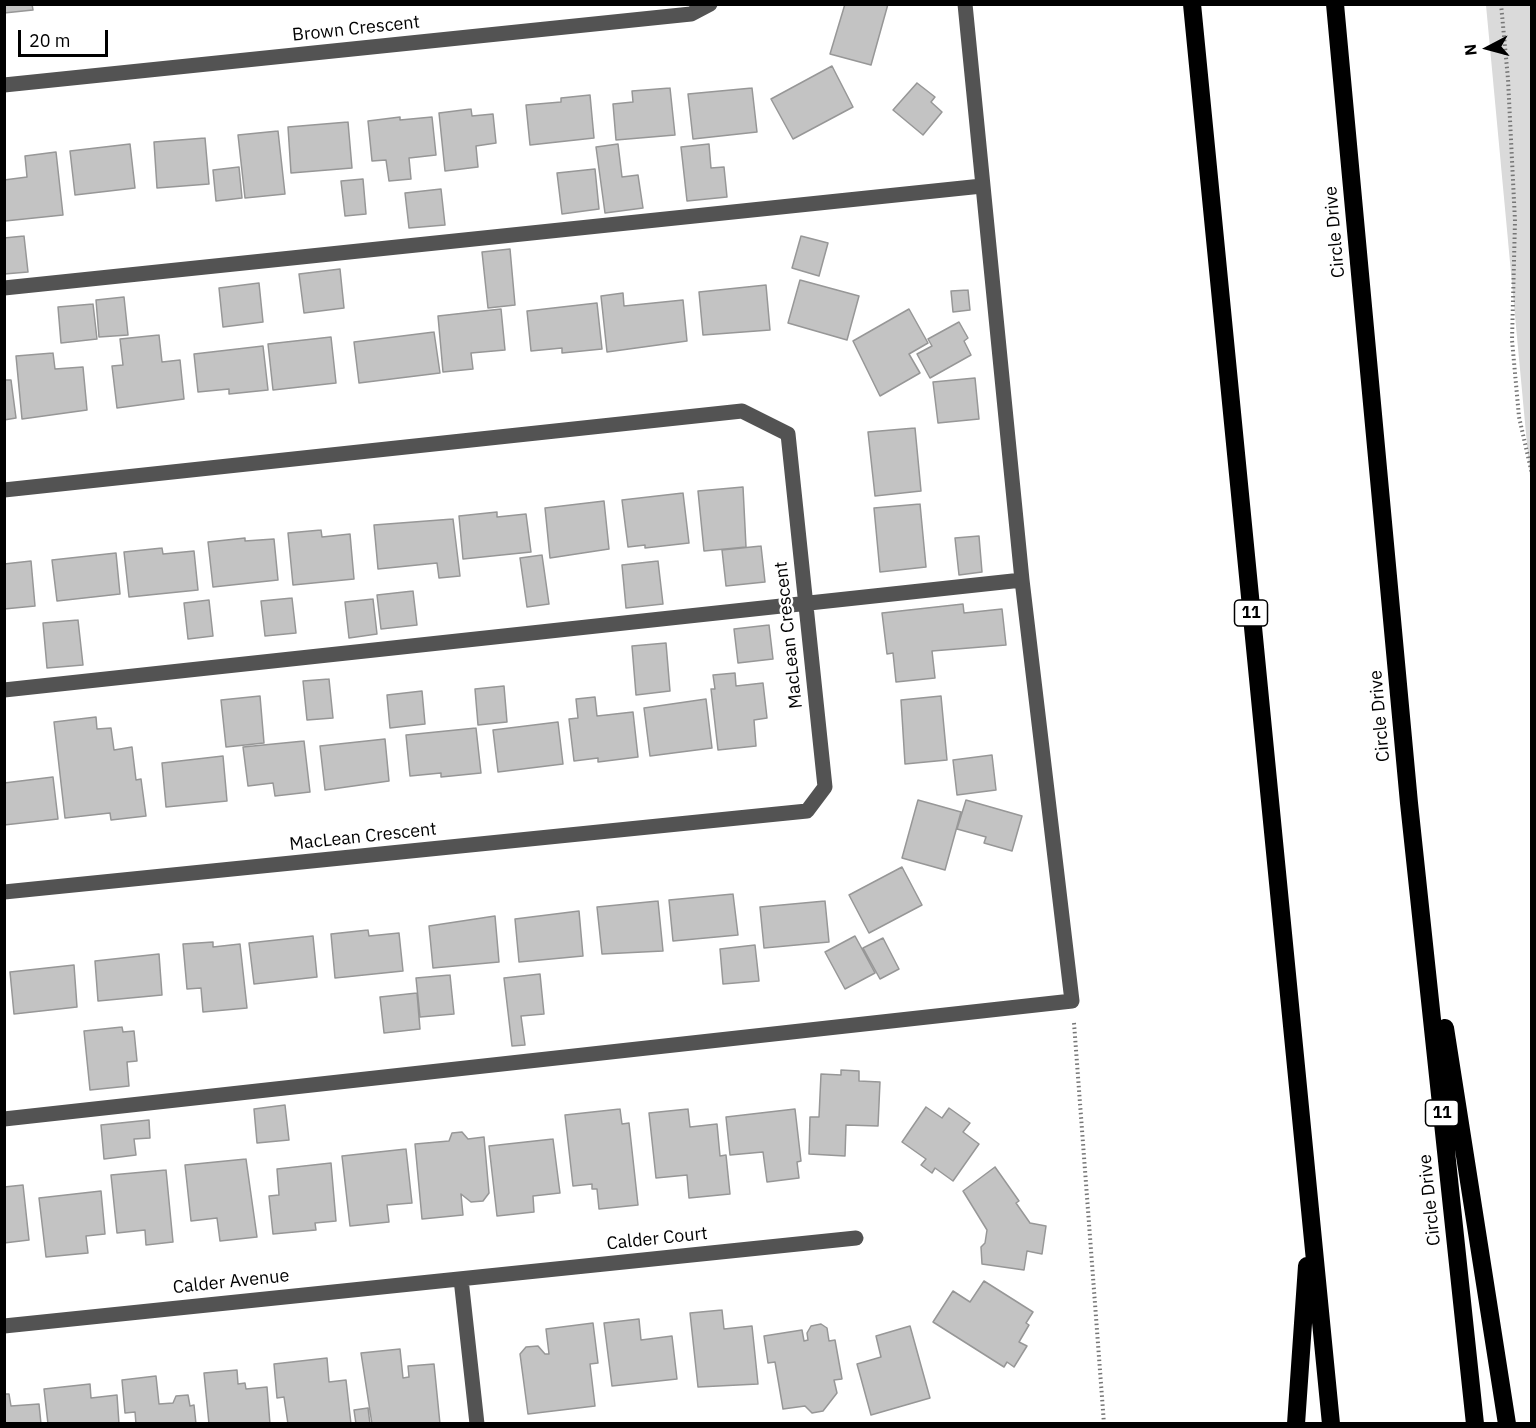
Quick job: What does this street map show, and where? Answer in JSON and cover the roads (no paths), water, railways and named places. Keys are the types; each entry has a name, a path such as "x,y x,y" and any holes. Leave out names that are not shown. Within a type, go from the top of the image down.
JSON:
{"highway":[{"name":"11","path":"1192,4 1332,1424"},
{"name":"Circle Drive","path":"1335,4 1409,802 1475,1424"},
{"path":"1409,802 1507,1424"},
{"path":"1296,1424 1311,1222"}],"street":[{"name":"Brown Crescent","path":"4,85 691,14 710,4"},
{"path":"4,1119 1072,1001 1022,580 966,4"},
{"path":"4,288 982,186"},
{"name":"MacLean Crescent","path":"4,490 742,411 788,434 825,787 807,811 4,892"},
{"path":"4,690 1022,580"},
{"name":"Calder Court","path":"461,1279 856,1238"},
{"path":"461,1279 477,1424"},
{"name":"Calder Avenue","path":"4,1326 461,1279"}]}
